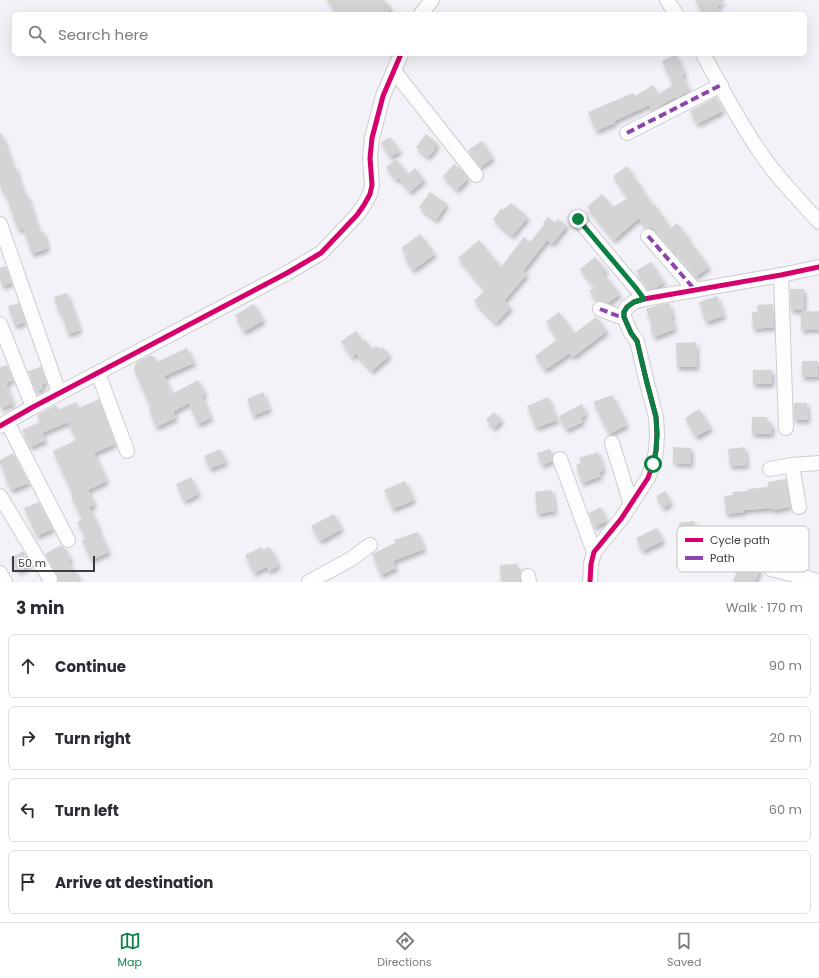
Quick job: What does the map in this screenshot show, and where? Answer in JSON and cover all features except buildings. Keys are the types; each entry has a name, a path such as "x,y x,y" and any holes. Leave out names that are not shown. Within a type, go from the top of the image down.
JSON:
{"street":[{"path":"423,12 432,0"},
{"path":"667,0 675,12"},
{"path":"68,540 3,424 32,407 287,273 321,253 357,215 370,194 372,185 370,158 372,138 383,96 400,56"},
{"path":"704,56 758,150 780,179 819,222"},
{"path":"394,71 476,175"},
{"path":"627,133 721,85"},
{"path":"578,219 644,299"},
{"path":"0,224 59,393"},
{"path":"648,236 695,290"},
{"path":"590,582 591,564 594,552 621,519 648,478 656,451 656,417 637,341 631,333 624,317 624,312 627,307 634,302 644,299 819,267"},
{"path":"781,275 786,428"},
{"path":"600,309 624,317"},
{"path":"0,324 32,407"},
{"path":"98,373 127,451"},
{"path":"612,443 631,504"},
{"path":"560,459 594,552"},
{"path":"770,469 792,465 819,463"},
{"path":"792,465 799,507"},
{"path":"0,496 50,579"},
{"path":"309,582 351,559 370,545"},
{"path":"783,572 819,581"},
{"path":"0,573 5,582"}],"marked path":[{"path":"627,133 721,85"},
{"path":"648,236 695,290"},
{"path":"600,309 624,317"}],"cycle path":[{"path":"0,426 33,407 287,273 321,253 357,215 370,194 372,185 370,158 372,138 383,96 400,56"},
{"path":"590,582 591,564 594,552 621,519 648,478 656,451 656,417 637,341 631,333 624,317 624,312 627,307 634,302 644,299 819,267"}],"route":[{"path":"578,219 644,299 634,302 627,307 624,312 624,317 631,333 637,341 656,417 656,451 653,464"}]}
